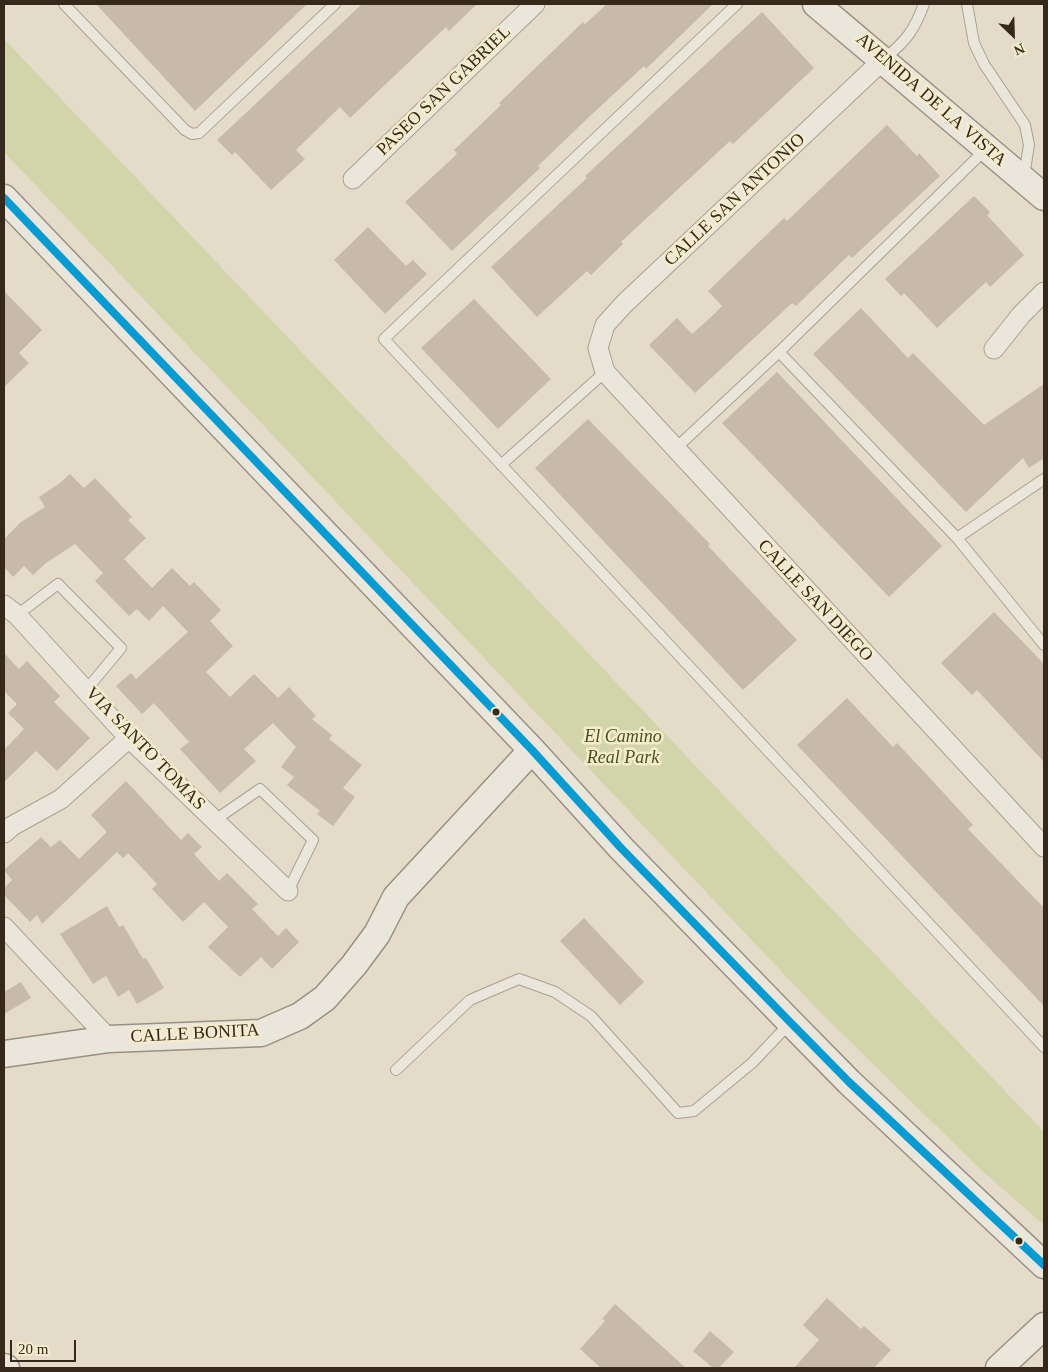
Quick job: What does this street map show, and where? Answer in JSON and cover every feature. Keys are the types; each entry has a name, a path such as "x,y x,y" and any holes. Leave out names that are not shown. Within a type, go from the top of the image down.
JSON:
{"main road":[{"name":"AVENIDA DE LA VISTA","path":"816,4 884,59 1044,197"},
{"path":"4,198 532,750 621,848 790,1022 849,1082 1044,1265"},
{"name":"CALLE BONITA","path":"4,1054 109,1039 261,1033 300,1016 325,998 354,965 377,934 396,896 532,750"},
{"path":"999,1368 1044,1326"}],"street":[{"name":"PASEO SAN GABRIEL","path":"352,179 536,4"},
{"name":"CALLE SAN ANTONIO","path":"598,348 605,325 624,304 884,59"},
{"path":"994,349 1021,315 1044,292"},
{"name":"CALLE SAN DIEGO","path":"598,348 605,372 1044,847"},
{"name":"VIA SANTO TOMAS","path":"10,610 87,689 129,738 288,891"},
{"path":"4,834 12,826 61,799 129,738"},
{"path":"4,927 109,1039"}],"lane":[{"path":"64,4 185,130 192,134 199,133 335,4"},
{"path":"737,4 384,339 1044,1046"},
{"path":"884,59 902,44 915,28 924,4"},
{"path":"967,4 974,43 984,64 1025,125 1029,144 1023,180"},
{"path":"675,449 779,352 987,148"},
{"path":"779,352 957,538 1044,645"},
{"path":"501,465 605,372"},
{"path":"957,538 1044,479"},
{"path":"10,610 58,584 121,648 87,689"},
{"path":"215,820 260,789 313,840 288,891"},
{"path":"396,1070 470,1000 519,979 555,992 591,1016 678,1113 694,1111 752,1063 790,1022"}],"green space":[{"name":"El Camino Real Park","path":"4,39 1044,1132 1044,1225 980,1169 818,1010 4,152"}],"building":[{"path":"96,4 307,4 195,111"},
{"path":"362,4 477,4 449,31 446,27 350,118 340,107 296,150 305,159 271,190 235,152 232,155 217,140"},
{"path":"607,4 713,4 646,69 644,66 589,117 538,166 540,168 452,251 405,202 457,154 454,150 501,105 499,103 583,22 585,24"},
{"path":"762,12 814,68 733,144 730,141 621,242 623,244 591,275 587,271 537,317 491,267 587,178 585,176"},
{"path":"887,125 917,156 919,153 940,176 852,258 849,255 796,306 792,303 695,393 649,345 677,318 692,334 709,319 722,306 708,291 784,218 787,221"},
{"path":"974,196 990,212 987,215 1024,255 990,287 986,282 937,328 904,293 901,296 885,279"},
{"path":"368,227 406,266 413,260 427,274 385,314 334,260"},
{"path":"4,291 42,330 19,353 29,363 4,387"},
{"path":"474,299 551,379 498,429 421,348"},
{"path":"861,308 908,358 913,353 984,425 1044,384 1044,458 1029,468 1023,458 966,512 813,354"},
{"path":"777,372 942,546 889,597 722,423"},
{"path":"588,419 710,544 708,546 797,640 743,690 535,468"},
{"path":"70,474 84,488 95,478 132,517 128,520 146,538 124,559 152,588 172,568 190,586 194,582 221,610 210,621 233,646 206,672 230,697 254,674 278,698 289,687 316,716 312,719 332,735 329,739 362,765 343,788 355,797 333,826 317,814 320,811 287,785 294,777 281,767 296,747 273,723 244,749 256,761 220,793 180,749 189,742 154,703 142,714 116,686 131,673 136,679 188,632 163,606 149,621 137,609 129,616 95,581 103,573 75,544 46,563 33,575 24,566 13,577 4,567 4,539 21,522 45,507 39,497"},
{"path":"994,612 1044,664 1044,762 977,690 972,695 941,663"},
{"path":"4,653 19,669 27,661 60,696 54,702 90,738 57,771 36,751 4,782 4,750 24,729 8,713 17,704 4,691"},
{"path":"847,698 893,747 897,743 929,777 973,825 968,829 1044,908 1044,1006 797,745"},
{"path":"126,781 181,840 188,833 202,847 194,854 219,881 227,873 258,904 252,909 278,936 286,928 299,942 272,969 261,957 240,977 208,947 228,927 204,902 183,922 152,889 157,884 128,853 123,858 117,852 42,924 37,915 30,922 4,895 4,888 12,880 4,870 41,837 51,847 60,840 79,859 107,832 91,815"},
{"path":"107,906 119,927 123,925 143,959 146,958 164,988 137,1004 129,990 118,997 106,976 93,984 60,934"},
{"path":"584,918 644,982 620,1005 560,941"},
{"path":"21,982 31,998 4,1014 4,992"},
{"path":"827,1298 861,1329 864,1326 891,1350 874,1368 794,1368 819,1340 803,1325"},
{"path":"615,1304 686,1368 601,1368 580,1349 605,1321 602,1319"},
{"path":"710,1331 734,1352 719,1368 713,1368 693,1351"}],"transit line":[{"path":"4,198 532,750 621,848 790,1022 849,1082 1044,1265"}]}
